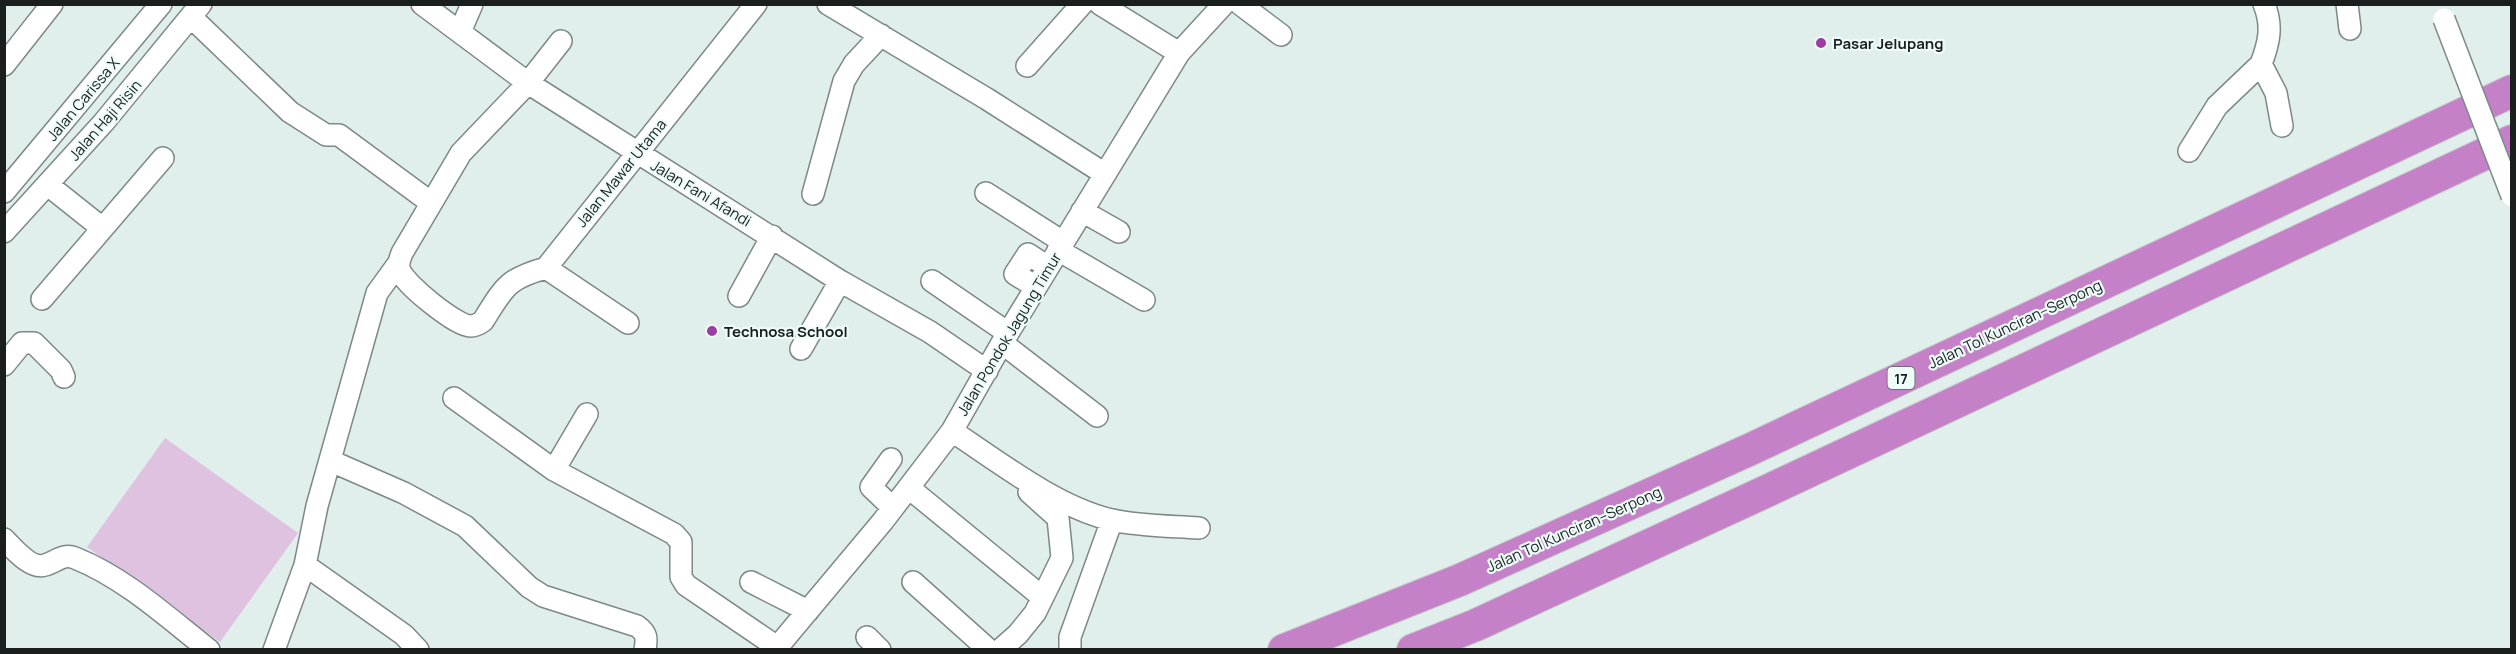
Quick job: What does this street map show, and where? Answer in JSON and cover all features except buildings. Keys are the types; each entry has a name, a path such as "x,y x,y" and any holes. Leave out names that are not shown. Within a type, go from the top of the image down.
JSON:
{"highway":[{"name":"Jalan Tol Kunciran–Serpong","path":"1284,650 1460,580 1750,449 2511,91"},
{"path":"1413,650 1476,626 2511,141"}],"street":[{"path":"4,65 52,4"},
{"name":"Jalan Carissa X","path":"8,182 161,4"},
{"name":"Jalan Fani Afandi","path":"422,4 528,83 840,281 930,332 987,371"},
{"path":"460,32 472,4"},
{"name":"Jalan Mawar Utama","path":"546,267 756,4"},
{"path":"828,4 987,99 1105,174"},
{"path":"1027,66 1082,4"},
{"path":"1100,4 1179,53"},
{"name":"Jalan Pondok Jagung Timur","path":"776,648 893,508 951,431 1056,253 1179,53 1224,4"},
{"path":"1240,4 1281,35"},
{"path":"2189,151 2217,106 2261,64 2269,41 2270,24 2264,4"},
{"path":"2347,4 2350,29"},
{"path":"196,11 290,112 326,135 339,135 430,202"},
{"name":"Jalan Haji Risin","path":"4,232 104,122 196,11"},
{"path":"2442,11 2511,196"},
{"path":"813,194 844,81 854,64 880,35"},
{"path":"274,650 305,565 317,506 377,293 398,264 430,202 461,153 528,83 561,41"},
{"path":"2261,64 2276,93 2282,126"},
{"path":"42,299 163,158"},
{"path":"48,185 102,228"},
{"path":"986,192 1056,253 1144,300"},
{"path":"1082,211 1119,232"},
{"path":"739,296 772,236"},
{"path":"398,264 400,273 420,294 457,321 469,326 483,321 511,280 546,267 627,323"},
{"path":"801,349 840,281"},
{"path":"932,281 1005,338 1096,416"},
{"path":"4,365 22,343 34,343 61,370 64,377"},
{"path":"454,398 554,470 674,534 681,542 681,577 686,585 776,648"},
{"path":"554,470 587,414"},
{"path":"951,431 1057,498 1091,513 1113,520 1199,528"},
{"path":"891,459 871,487 893,508"},
{"path":"331,461 404,493 465,526 529,587 543,596 637,626 644,631 645,650"},
{"path":"1000,650 1018,634 1035,613 1041,596 1062,558 1058,518 1010,477"},
{"path":"909,488 1041,596"},
{"path":"1070,650 1070,637 1113,520"},
{"path":"4,539 18,554 36,565 43,567 64,556 74,557 123,583 208,650"},
{"path":"305,565 404,635 418,650"},
{"path":"751,582 808,611"},
{"path":"913,582 989,650"}],"shaded area":[{"path":"165,438 298,533 220,642 87,547"}],"place":[{"name":"Pasar Jelupang","path":"1821,43"},
{"name":"Technosa School","path":"712,331"}]}
